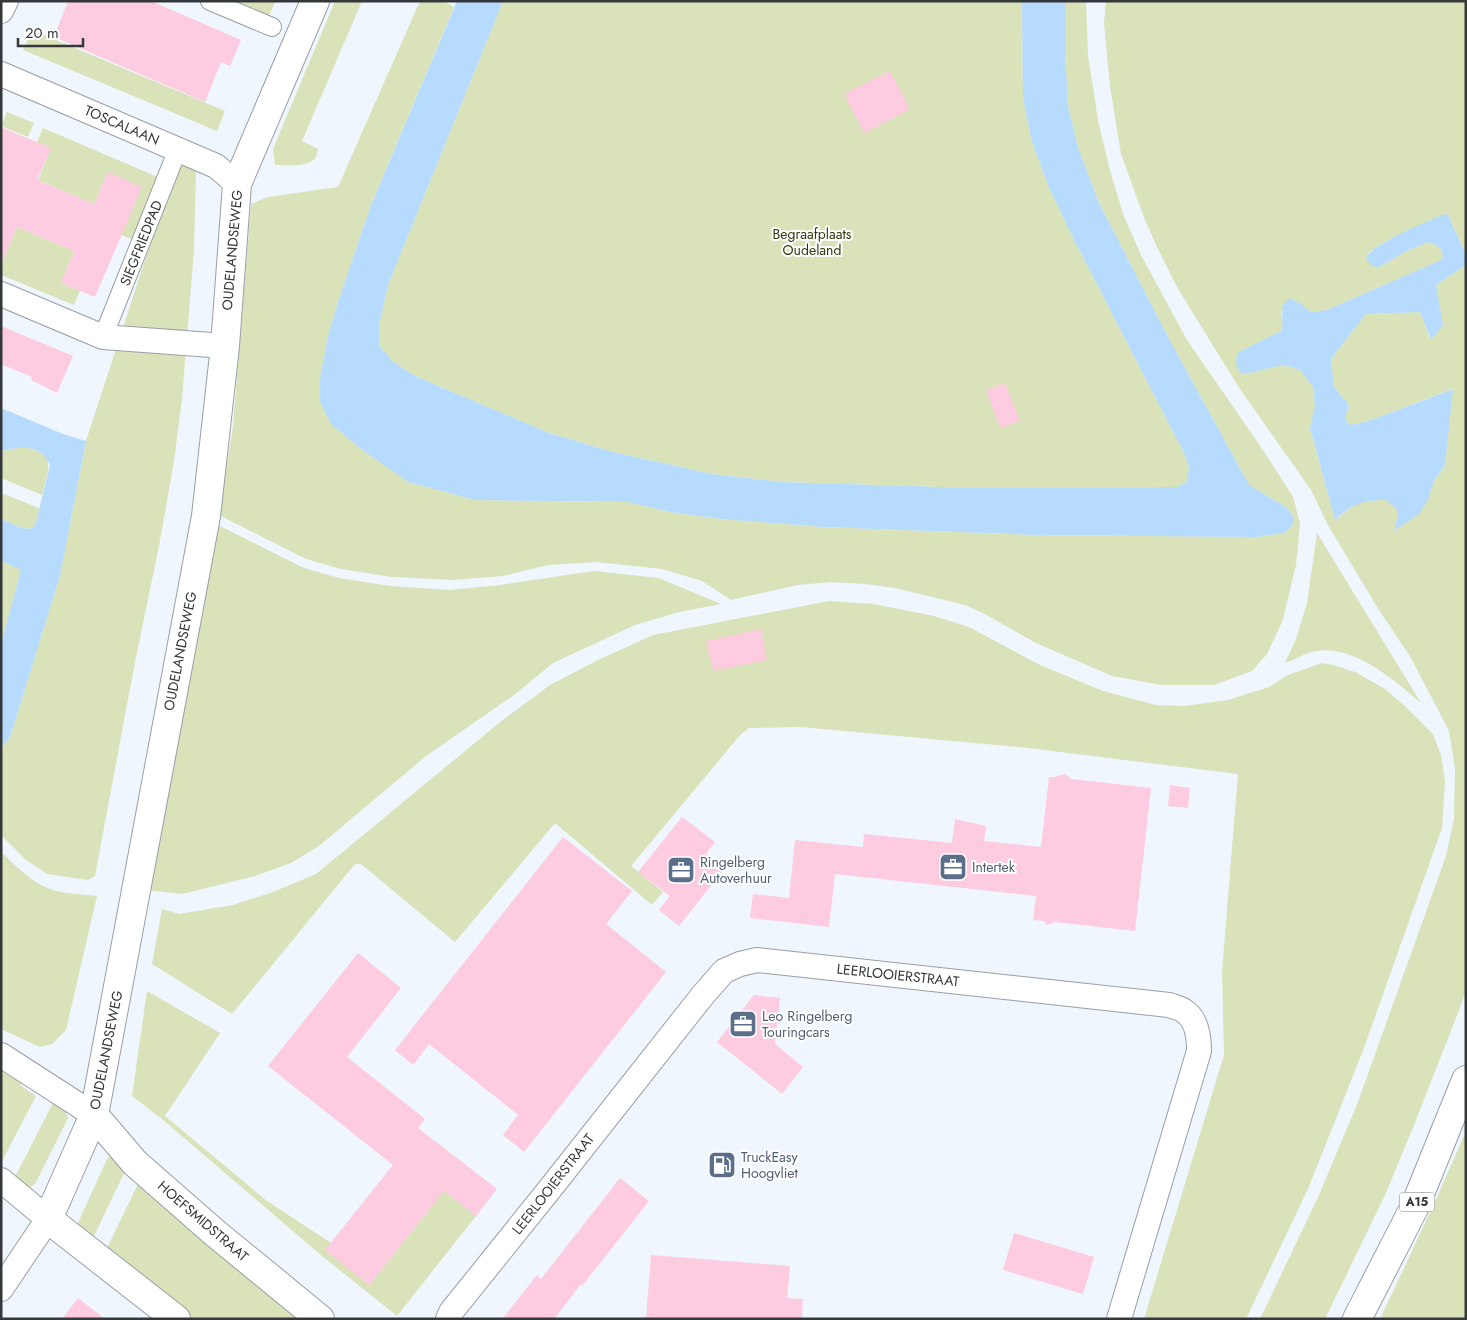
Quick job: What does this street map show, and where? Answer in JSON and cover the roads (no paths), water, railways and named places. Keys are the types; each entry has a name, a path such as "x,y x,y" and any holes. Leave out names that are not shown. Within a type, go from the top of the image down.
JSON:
{"main road":[{"name":"OUDELANDSEWEG","path":"48,1219 94,1115 206,516 225,346 238,184 315,1"},
{"name":"A15","path":"1357,1319 1415,1206 1466,1080"},
{"name":"HOEFSMIDSTRAAT","path":"94,1115 135,1163 215,1233 320,1319"},
{"path":"48,1219 176,1319"}],"street":[{"path":"1,11 6,1"},
{"path":"210,1 272,27"},
{"name":"TOSCALAAN","path":"1,74 216,166 238,184"},
{"name":"SIEGFRIEDPAD","path":"103,337 178,149"},
{"path":"1,294 103,337 225,346"},
{"name":"LEERLOOIERSTRAAT","path":"447,1316 554,1185 703,995 724,972 740,964 757,960 1169,1005 1185,1011 1196,1025 1199,1036 1199,1051 1119,1319"},
{"path":"1,1055 94,1115"},
{"path":"1,1180 48,1219"},
{"name":"OUDELANDSEWEG","path":"1,1289 48,1219"}],"water":[{"path":"457,1 503,1 388,285 379,325 379,345 392,361 415,376 549,433 613,452 712,474 781,482 972,488 1178,487 1187,481 1189,468 1184,453 1075,242 1049,188 1031,139 1023,98 1022,1 1065,1 1065,56 1068,106 1078,148 1099,203 1168,337 1249,485 1286,507 1293,516 1293,524 1284,533 1257,537 1038,535 823,527 721,519 670,512 628,502 475,500 408,482 361,449 331,424 320,402 320,379 328,336 371,205"},
{"path":"1447,213 1466,255 1466,265 1436,285 1443,325 1431,340 1420,312 1366,314 1331,359 1334,387 1349,405 1345,417 1349,425 1377,418 1453,389 1445,465 1434,481 1428,500 1420,513 1394,531 1397,510 1386,500 1358,504 1335,520 1310,428 1315,406 1313,387 1300,370 1283,365 1241,373 1237,368 1236,359 1239,352 1281,331 1283,304 1289,299 1299,303 1309,311 1329,309 1439,261 1443,257 1442,251 1436,245 1428,242 1403,253 1379,267 1372,266 1366,258 1371,252 1390,239"},
{"path":"1,408 63,434 86,441 60,576 10,737 4,745 1,745 1,644 21,570 1,561 1,519 21,528 33,528 50,465 41,453 29,448 1,451"}],"place":[{"name":"Intertek","path":"953,867"},
{"name":"Ringelberg Autoverhuur","path":"681,870"},
{"name":"Leo Ringelberg Touringcars","path":"743,1024"},
{"name":"TruckEasy Hoogvliet","path":"722,1165"}],"park label":[{"name":"Begraafplaats Oudeland","path":"812,242"}]}
